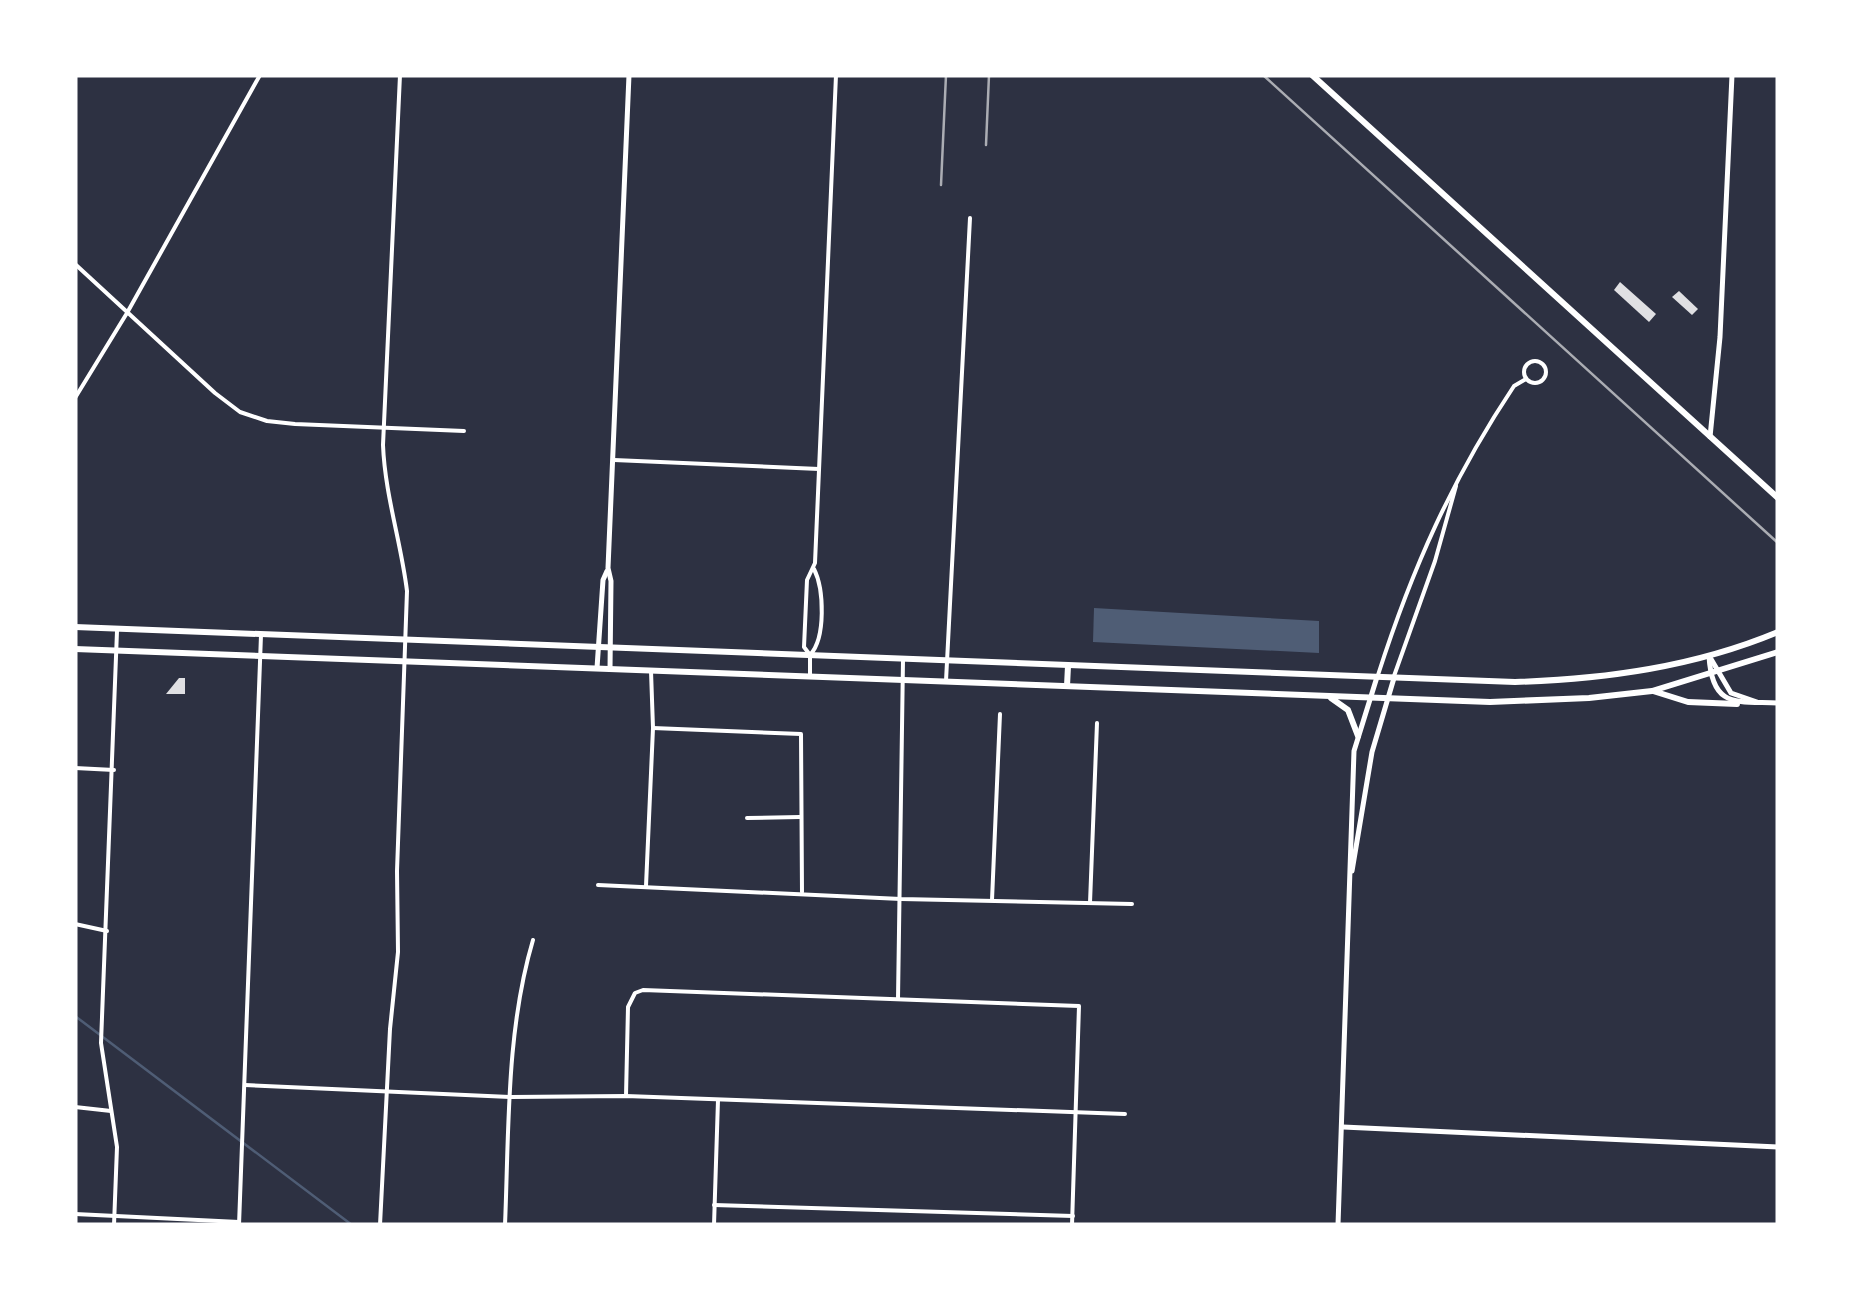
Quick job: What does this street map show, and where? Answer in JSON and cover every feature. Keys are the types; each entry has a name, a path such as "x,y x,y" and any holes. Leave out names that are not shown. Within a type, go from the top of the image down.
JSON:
{"main road":[{"path":"1312,75 1778,498"},
{"path":"75,627 1515,682 1585,680 1642,672 1709,656 1778,632"},
{"path":"75,649 1490,702 1652,691 1778,652"},
{"path":"1067,686 1068,666"},
{"path":"1585,680 1588,698"},
{"path":"1652,691 1688,702 1737,704"},
{"path":"1326,695 1348,710 1358,736"}],"street":[{"path":"75,398 260,75"},
{"path":"380,1225 398,952 396,871 407,591 402,546 384,470 400,75"},
{"path":"610,669 608,568 629,75"},
{"path":"810,655 816,648 820,620 820,581 814,569 836,75"},
{"path":"1710,437 1721,318 1732,75"},
{"path":"946,681 970,218"},
{"path":"75,264 214,393 240,412 266,421 295,424 464,431"},
{"path":"1534,360 1544,364 1546,375 1542,381 1532,383 1526,379 1526,364 1534,360"},
{"path":"1338,1225 1354,750 1416,566 1445,500 1514,386 1526,379"},
{"path":"613,460 819,468"},
{"path":"1349,884 1372,752 1457,481"},
{"path":"1416,566 1431,572"},
{"path":"597,668 603,580 608,568"},
{"path":"810,675 810,655 804,647 807,580 814,569"},
{"path":"114,1225 117,1148 101,1043 118,629"},
{"path":"75,1214 239,1224 262,633"},
{"path":"1709,656 1731,693 1757,702"},
{"path":"1709,656 1710,675 1718,691 1737,704 1778,703"},
{"path":"898,1000 903,660"},
{"path":"646,886 654,728 652,670"},
{"path":"992,900 1000,714"},
{"path":"1090,903 1097,723"},
{"path":"654,728 801,734 802,894"},
{"path":"75,768 114,770"},
{"path":"1351,785 1368,788"},
{"path":"747,818 800,817"},
{"path":"598,886 1132,904"},
{"path":"75,924 107,931"},
{"path":"505,1225 522,975 532,940"},
{"path":"626,1096 628,1007 633,996 643,990 1080,1006 1072,1225"},
{"path":"245,1085 511,1097 626,1096 1125,1114"},
{"path":"714,1225 718,1099"},
{"path":"75,1107 111,1111"},
{"path":"1343,1127 1778,1147"},
{"path":"714,1205 1073,1216"}],"water":[{"path":"1094,608 1319,621 1319,653 1093,642"}],"building":[{"path":"1620,282 1656,314 1649,322 1614,290"},
{"path":"1679,291 1698,309 1692,315 1672,297"},
{"path":"179,678 185,678 185,694 166,694"}],"waterway":[{"path":"75,1016 352,1225"}],"railway":[{"path":"941,185 946,75"},
{"path":"986,145 989,75"},
{"path":"1263,75 1778,543"}]}
